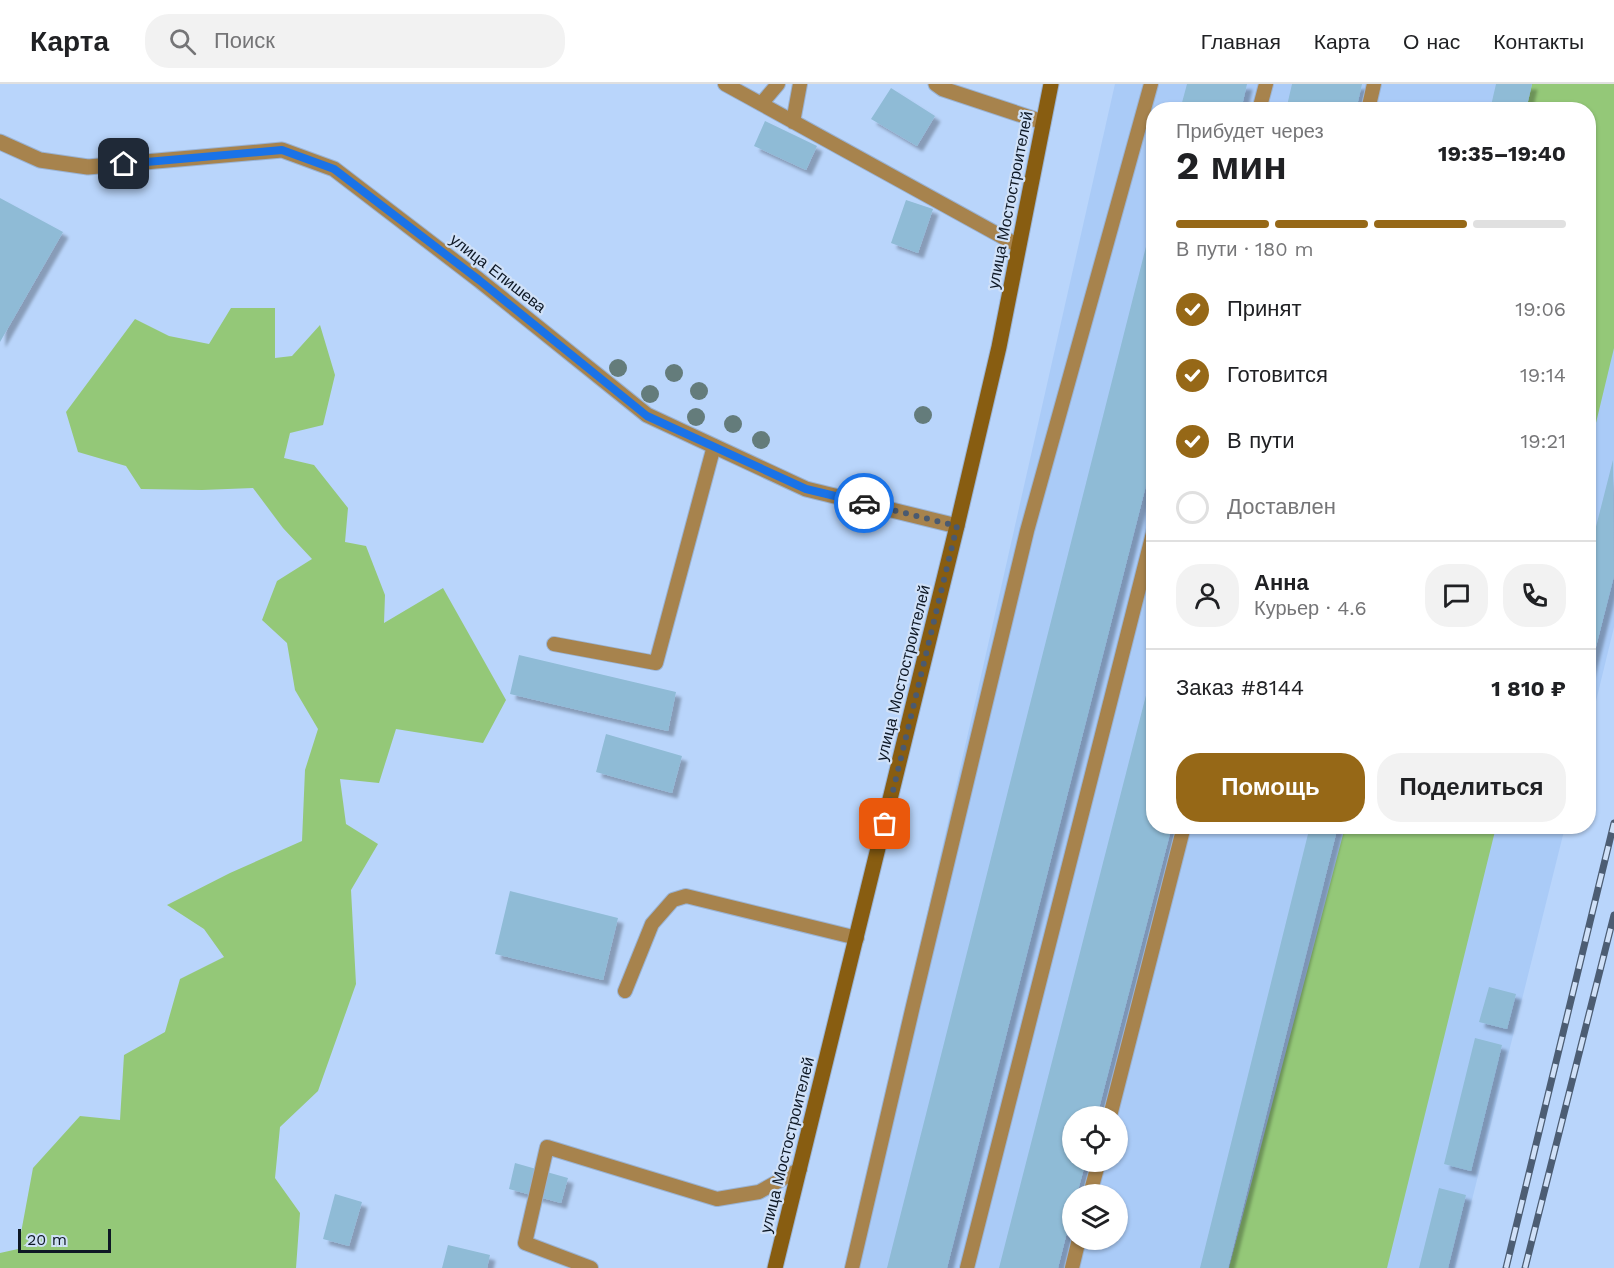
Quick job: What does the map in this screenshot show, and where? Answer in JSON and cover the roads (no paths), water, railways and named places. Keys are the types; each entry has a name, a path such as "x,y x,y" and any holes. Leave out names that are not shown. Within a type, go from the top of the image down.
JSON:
{"main road":[{"name":"улица Мостостроителей","path":"775,1268 999,347 1051,84"}],"street":[{"path":"936,84 943,89 1043,122"},
{"name":"улица Епишева","path":"0,142 40,160 88,167 282,150 334,169 479,280 647,416 806,489 957,526"}],"lane":[{"path":"725,84 1019,246"},
{"path":"761,104 778,84"},
{"path":"793,122 800,84"},
{"path":"852,1268 1027,531 1151,84"},
{"path":"1261,102 1266,84"},
{"path":"1370,102 1374,84"},
{"path":"554,644 656,663 714,446"},
{"path":"967,1268 1146,561"},
{"path":"1113,1106 1182,834"},
{"path":"625,991 651,924 673,900 686,896 857,938"},
{"path":"591,1268 525,1243 547,1147 717,1199 759,1192 800,1169"},
{"path":"1071,1268 1076,1250"}],"railway":[{"path":"1506,1268 1614,823"},
{"path":"1525,1268 1614,915"}]}
